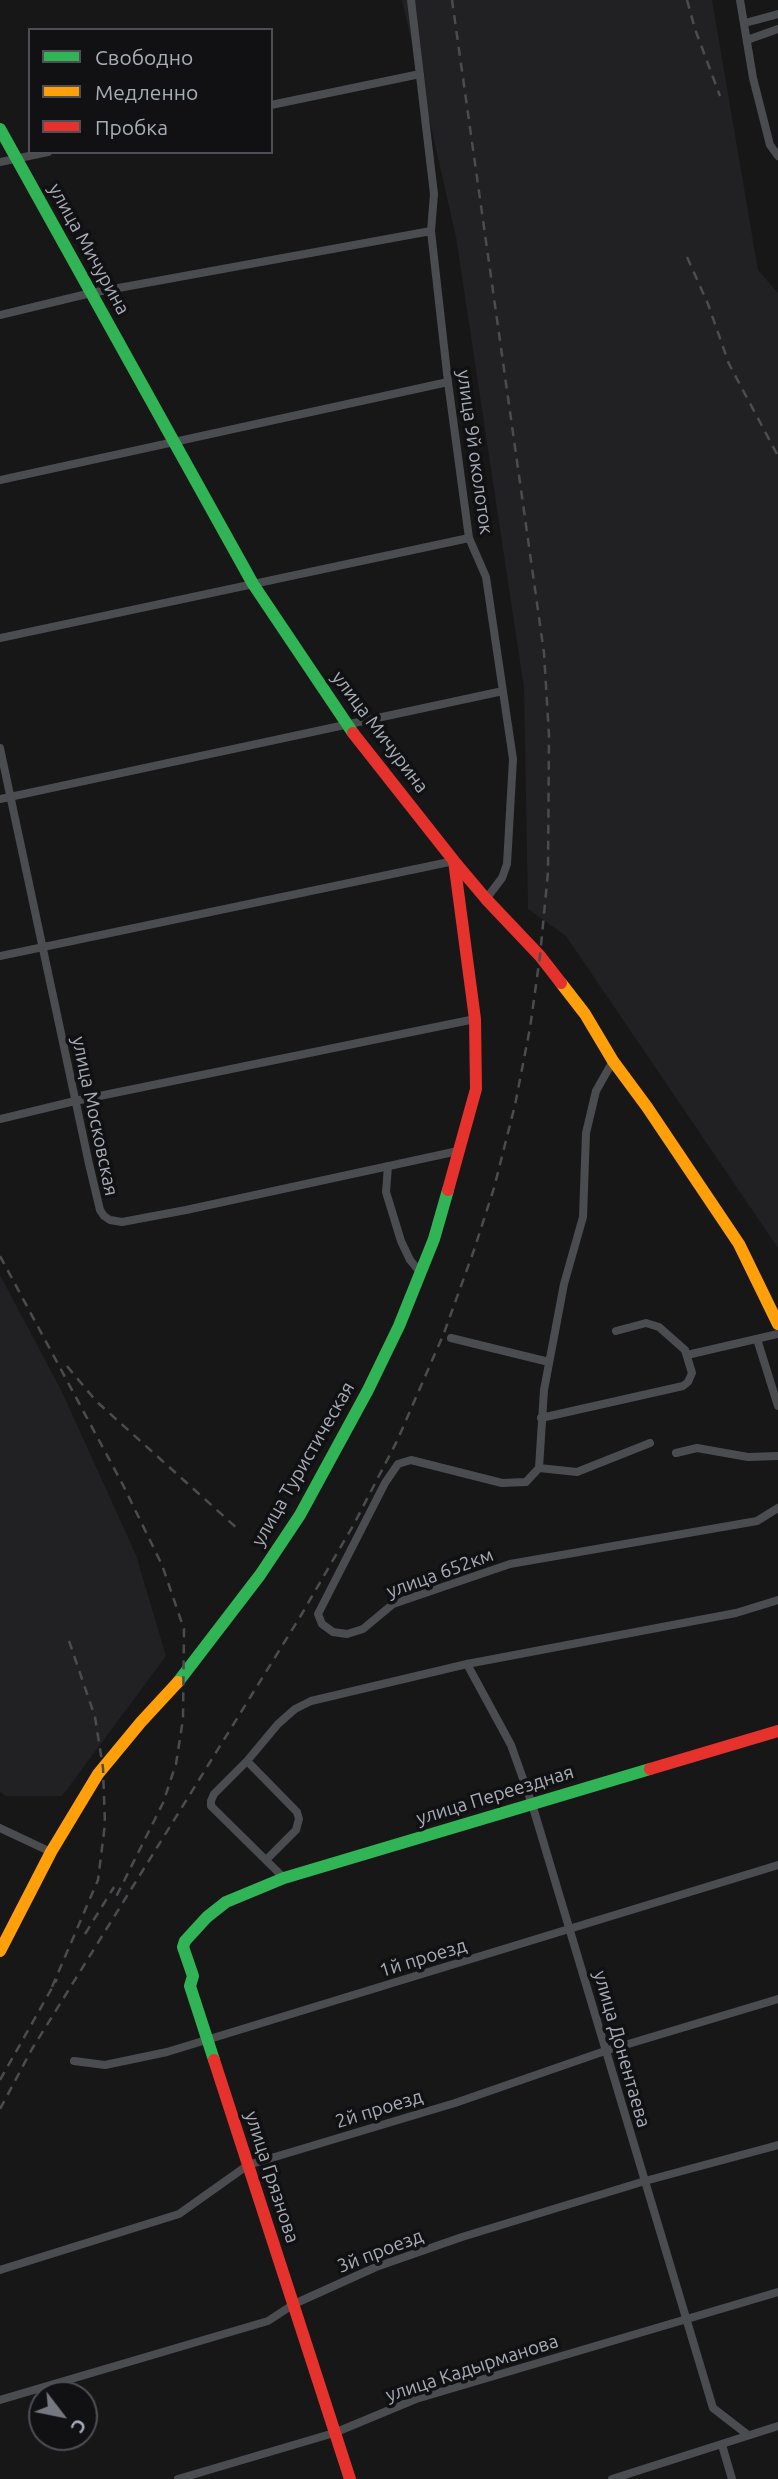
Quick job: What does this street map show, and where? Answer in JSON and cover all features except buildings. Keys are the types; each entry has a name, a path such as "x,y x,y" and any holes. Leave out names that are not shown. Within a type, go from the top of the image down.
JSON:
{"street":[{"name":"улица 9й околоток","path":"411,0 434,194 431,231 448,382 469,538 486,577 513,759 507,864 502,878 486,899"},
{"path":"740,0 753,78 771,145 778,156"},
{"path":"745,23 778,14"},
{"path":"747,40 778,29"},
{"path":"273,105 420,74"},
{"name":"улица Мичурина","path":"0,129 253,583 346,725 454,861 541,956 585,1014 613,1061 739,1244 778,1324"},
{"path":"0,162 39,154"},
{"path":"0,316 91,293 431,231"},
{"path":"0,480 448,382"},
{"path":"0,638 469,538"},
{"path":"0,799 503,691"},
{"name":"улица Московская","path":"0,748 100,1210 110,1220 122,1222 186,1210 458,1151"},
{"path":"0,956 454,861"},
{"name":"улица Туристическая","path":"0,1951 51,1852 98,1774 185,1675 260,1575 300,1515 368,1390 399,1326 433,1239 476,1089 475,1019 454,861"},
{"path":"0,1119 75,1101 475,1019"},
{"path":"613,1061 596,1091 586,1133 583,1217 564,1284 549,1362 541,1418 539,1468 577,1472 650,1443"},
{"path":"388,1166 386,1192 397,1230 410,1260 420,1272"},
{"path":"541,1418 682,1386 688,1382 692,1373 687,1354 659,1327 646,1323 616,1331"},
{"path":"687,1354 778,1334"},
{"path":"451,1338 549,1362"},
{"path":"757,1339 778,1406"},
{"path":"676,1453 697,1448 748,1457 778,1456"},
{"name":"улица 652км","path":"539,1468 526,1482 502,1483 411,1460 398,1464 385,1483 318,1614 322,1624 333,1632 347,1634 363,1629 393,1604 510,1564 758,1521 778,1508"},
{"path":"284,1878 211,1806 211,1801 214,1794 295,1709 311,1701 467,1664 736,1613 778,1600"},
{"name":"улица Донентаева","path":"467,1664 511,1745 532,1804 712,2408 748,2435"},
{"name":"улица Переездная","path":"226,1902 284,1878 778,1731"},
{"path":"247,1761 297,1812 299,1819 296,1830 266,1860"},
{"path":"0,1828 51,1852"},
{"name":"1й проезд","path":"74,2061 104,2065 167,2052 778,1865"},
{"name":"улица Грязнова","path":"226,1902 185,1941 183,1947 193,1976 190,1986 349,2479"},
{"name":"2й проезд","path":"0,2270 179,2214 248,2165 455,2103 605,2051 778,1999"},
{"name":"3й проезд","path":"0,2400 268,2321 294,2304 376,2267 463,2237 645,2181 778,2145"},
{"name":"улица Кадырманова","path":"178,2479 334,2433 416,2399 778,2292"},
{"path":"612,2479 778,2426"},
{"path":"722,2445 732,2479"}],"shaded area":[{"path":"402,0 712,0 758,270 778,293 778,1248 566,936 528,909 524,688 456,237"},
{"path":"0,1275 62,1392 136,1555 166,1656 62,1796 6,1796 0,1792"}],"railway":[{"path":"0,2109 32,2049 300,1617 354,1524 397,1441 444,1333 474,1250 494,1188 515,1105 530,1028 548,872 549,735 544,653 452,0"},
{"path":"687,0 720,96"},
{"path":"687,257 708,304 729,364 778,456"},
{"path":"0,1256 123,1485 162,1565 184,1629 183,1719 176,1764 163,1803 115,1899"},
{"path":"67,1366 96,1401 239,1530"},
{"path":"52,1987 98,1880 105,1824 103,1768 95,1717 68,1638"},
{"path":"85,1934 114,1887"},
{"path":"0,2080 57,1979"}],"traffic: fast":[{"path":"0,129 253,584 353,733"},
{"path":"178,1682 260,1575 300,1515 368,1390 399,1326 434,1239 448,1190"},
{"path":"214,2060 190,1986 193,1976 183,1947 185,1941 207,1917 226,1902 284,1878 650,1769"}],"traffic: slow":[{"path":"561,983 585,1014 613,1061 739,1244 778,1324"},
{"path":"0,1951 51,1852 98,1774 178,1682"}],"traffic: jam":[{"path":"353,733 454,861 561,983"},
{"path":"448,1190 476,1089 475,1019 454,861"},
{"path":"650,1769 778,1731"},
{"path":"214,2060 350,2479"}]}
